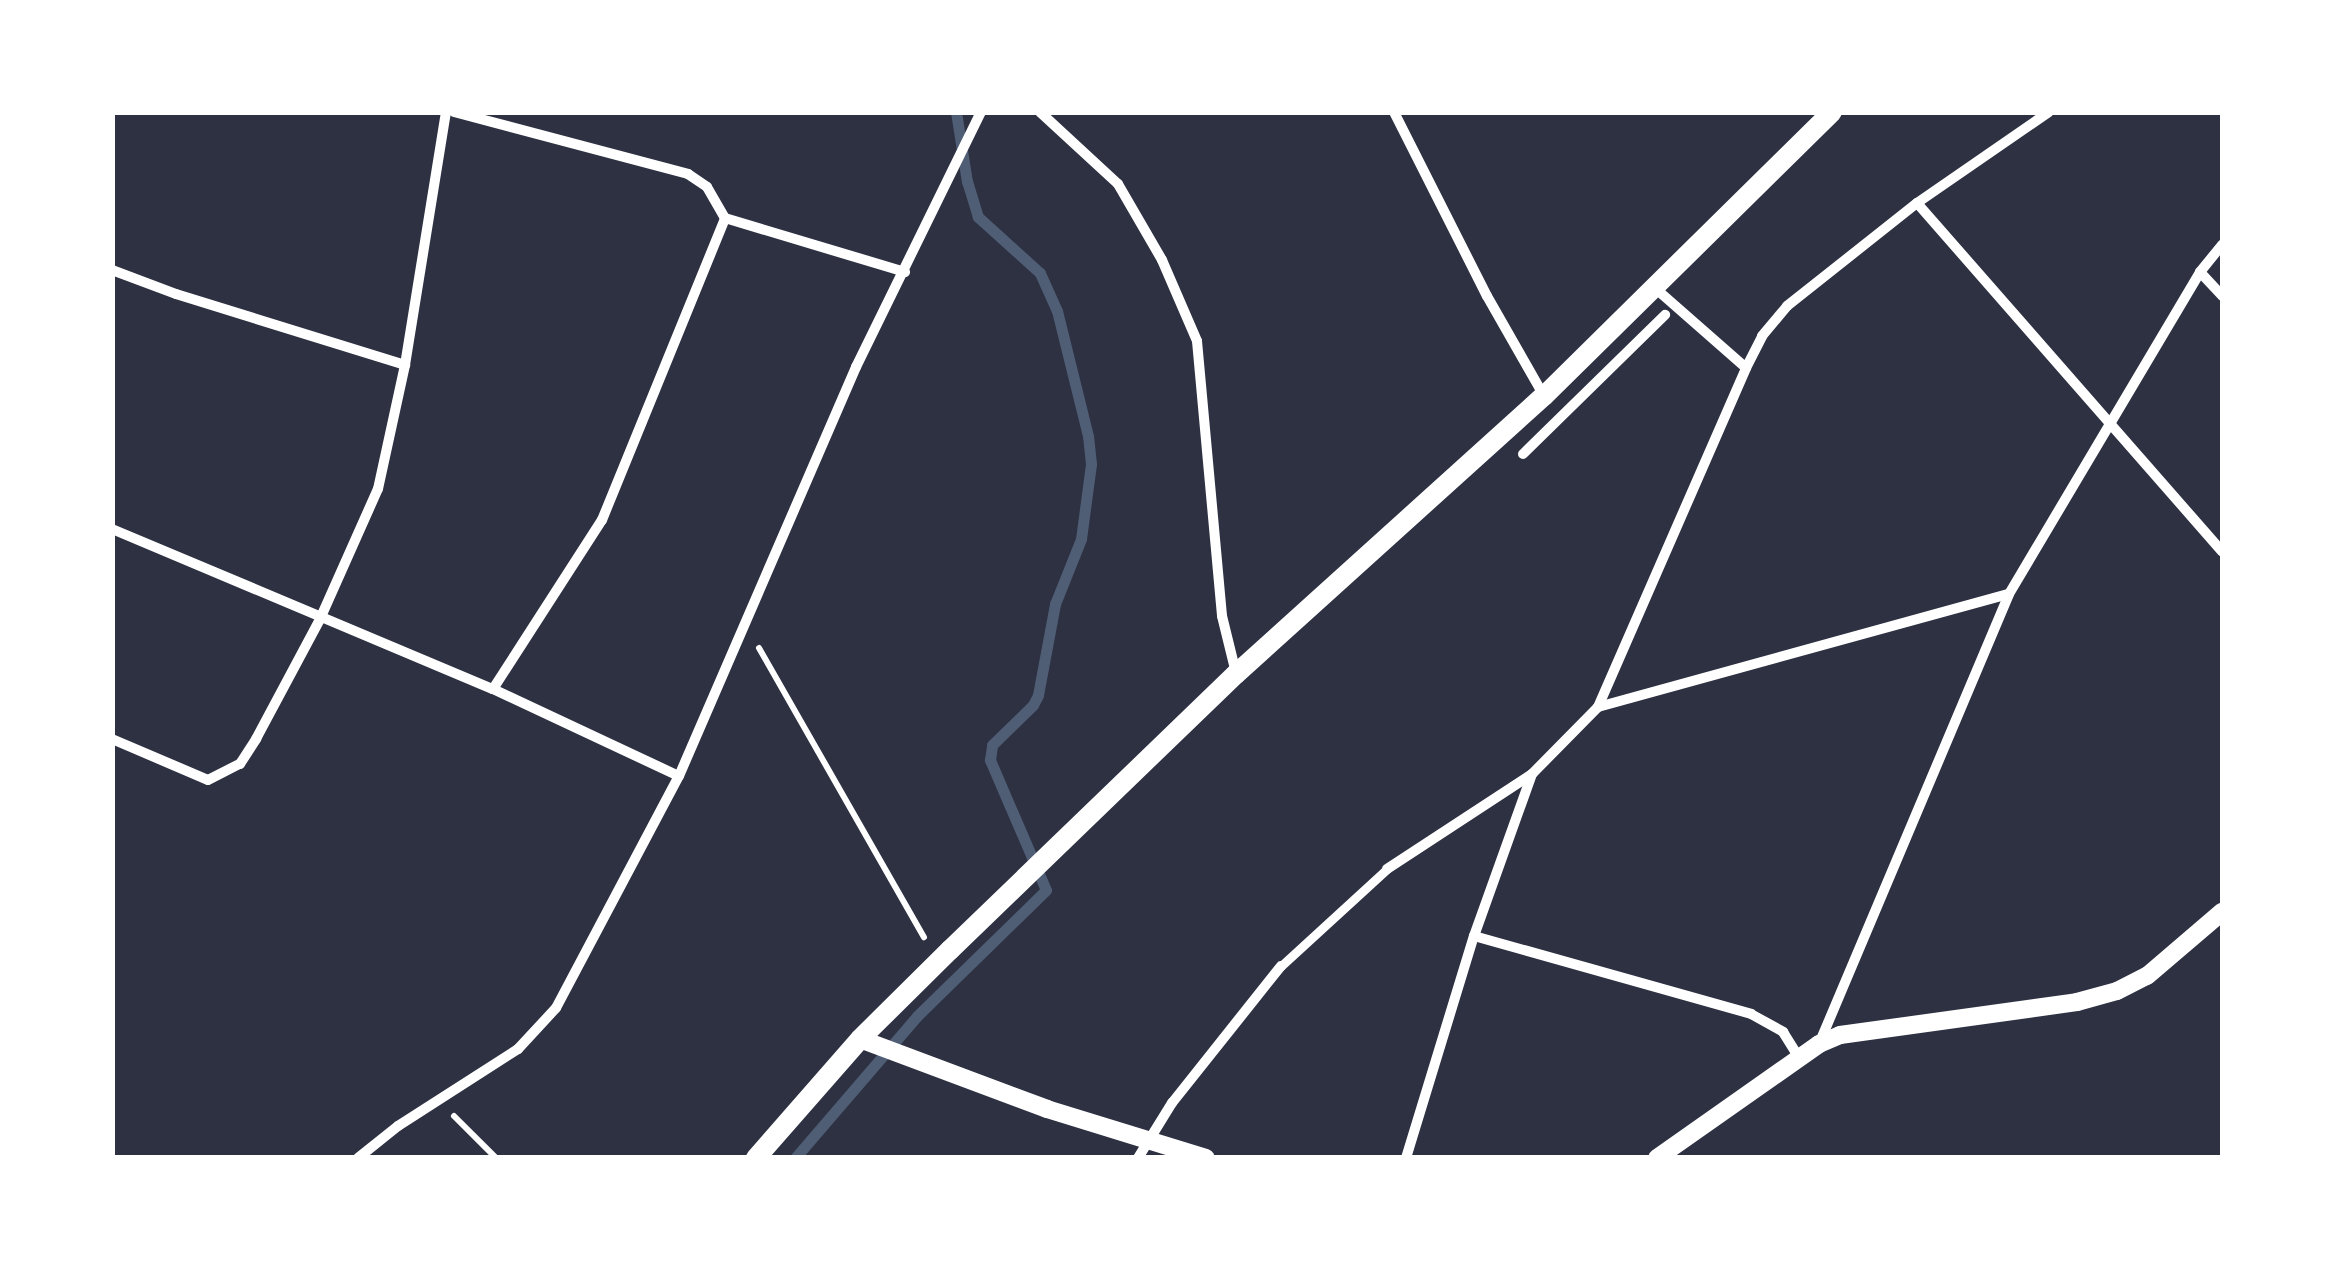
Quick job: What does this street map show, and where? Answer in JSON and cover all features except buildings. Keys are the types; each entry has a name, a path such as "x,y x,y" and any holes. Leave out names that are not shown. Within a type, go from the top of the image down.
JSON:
{"main road":[{"path":"756,1158 860,1039 1236,674 1544,396 1832,112"}],"street":[{"path":"112,740 181,772 208,780 225,775 240,764 256,739 320,619 378,489 405,365 446,112"},
{"path":"454,112 688,174 707,188 725,218 905,272"},
{"path":"358,1158 518,1049 556,1008 679,776 839,403 981,112"},
{"path":"1040,112 1128,199 1182,300 1197,341 1220,601 1236,674"},
{"path":"1394,112 1486,296 1544,396"},
{"path":"1142,1149 1281,966 1387,869 1532,774 1598,707 1746,368 1762,336 1787,306 1917,203 2050,112"},
{"path":"1917,203 2110,428 2222,551"},
{"path":"493,688 602,520 725,218"},
{"path":"1818,1044 2009,594 2200,272 2222,245"},
{"path":"112,270 176,294 405,365"},
{"path":"2200,272 2222,296"},
{"path":"1655,288 1746,368"},
{"path":"1523,454 1665,315"},
{"path":"112,530 493,688 679,776"},
{"path":"1598,707 2009,594"},
{"path":"1406,1158 1474,936 1532,774"},
{"path":"1657,1158 1818,1044 1840,1035 2077,1002 2117,991 2148,976 2222,912"},
{"path":"1474,936 1751,1014 1784,1032 1798,1056"},
{"path":"860,1039 1142,1149 1206,1158"}],"path":[{"path":"756,642 929,946"},
{"path":"440,1102 496,1158"}],"waterway":[{"path":"795,1158 917,1016 1046,890 990,760 992,745 1033,705 1038,695 1055,604 1081,539 1091,464 1088,436 1057,311 1040,273 978,217 967,182 956,112"}]}
